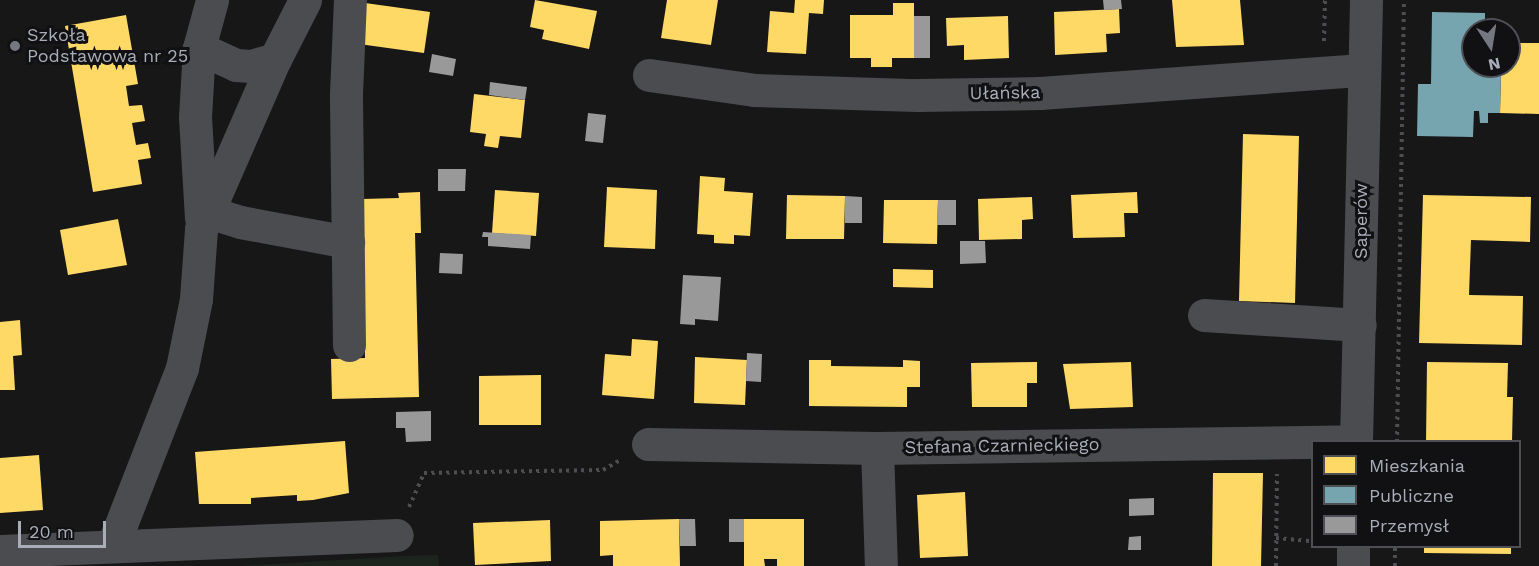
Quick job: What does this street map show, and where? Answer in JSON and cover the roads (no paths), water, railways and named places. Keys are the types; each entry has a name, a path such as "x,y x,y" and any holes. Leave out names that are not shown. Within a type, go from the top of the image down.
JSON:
{"street":[{"path":"113,545 182,368 196,299 205,220 195,117 200,48 212,0"},
{"path":"205,220 275,59 305,0"},
{"path":"349,345 346,94 350,0"},
{"name":"Saperów","path":"1356,440 1360,325 1362,70 1366,0"},
{"path":"200,48 236,64 251,66 275,59"},
{"name":"Ułańska","path":"649,75 754,90 917,95 1040,93 1362,70"},
{"path":"205,220 240,222 348,242"},
{"path":"1204,315 1360,325"},
{"name":"Stefana Czarnieckiego","path":"648,444 877,448 1311,442"},
{"path":"877,448 881,566"},
{"path":"0,551 397,535"},
{"path":"1353,548 1353,566"}],"place":[{"name":"Szkoła Podstawowa nr 25","path":"15,46"}]}
